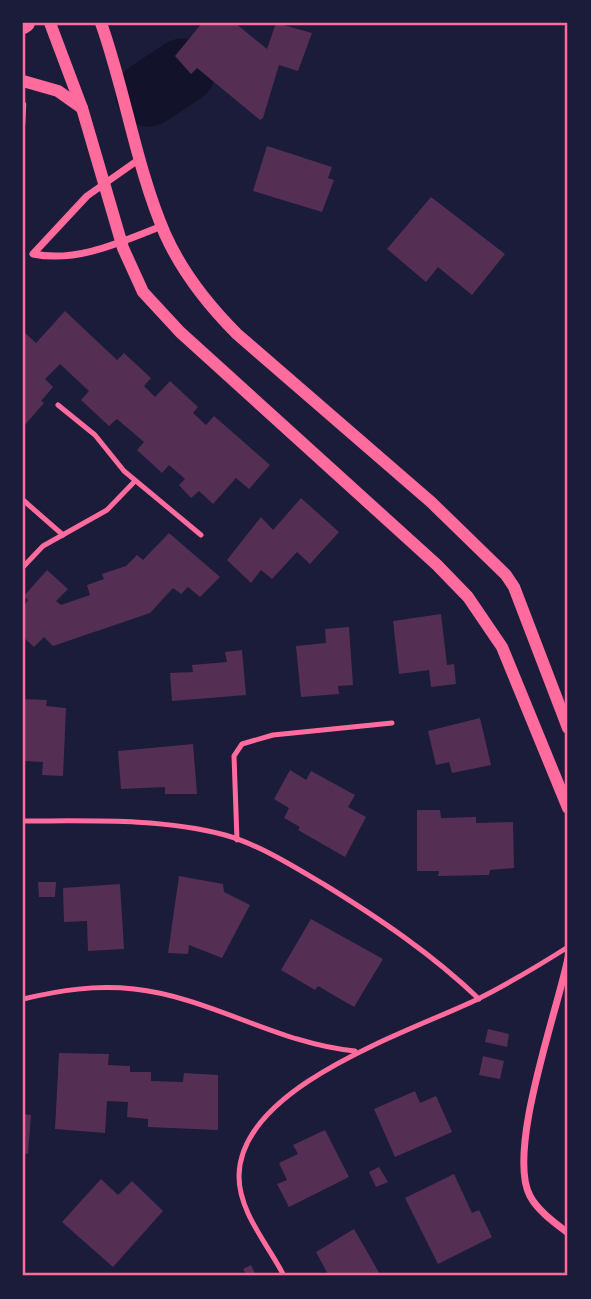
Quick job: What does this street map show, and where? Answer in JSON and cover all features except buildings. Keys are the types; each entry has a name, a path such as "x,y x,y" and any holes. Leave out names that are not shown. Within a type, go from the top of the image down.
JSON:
{"street":[{"path":"50,23 82,108 120,242 144,292 180,332 437,565 468,597 502,647 568,808"},
{"path":"101,23 162,226 183,266 210,307 237,334 431,502 506,575 514,587 568,727"},
{"path":"23,80 58,91 82,108"},
{"path":"33,254 103,182 141,158"},
{"path":"23,257 33,254 51,257 81,253 162,226"},
{"path":"568,958 545,1038 532,1103 524,1167 529,1195 545,1214 568,1233"}],"lane":[{"path":"58,405 95,436 135,481 201,536"},
{"path":"23,567 37,551 107,510 135,481"},
{"path":"23,500 63,535"},
{"path":"237,840 234,757 242,744 273,735 392,723"},
{"path":"23,821 159,825 204,831 237,840 295,867 423,948 479,999"},
{"path":"284,1276 259,1235 240,1190 242,1158 256,1128 268,1113 288,1096 355,1051 400,1036 479,999 568,947"},
{"path":"23,999 72,988 137,989 232,1016 306,1044 355,1051"}],"waterway":[{"path":"148,94 183,71"}]}
